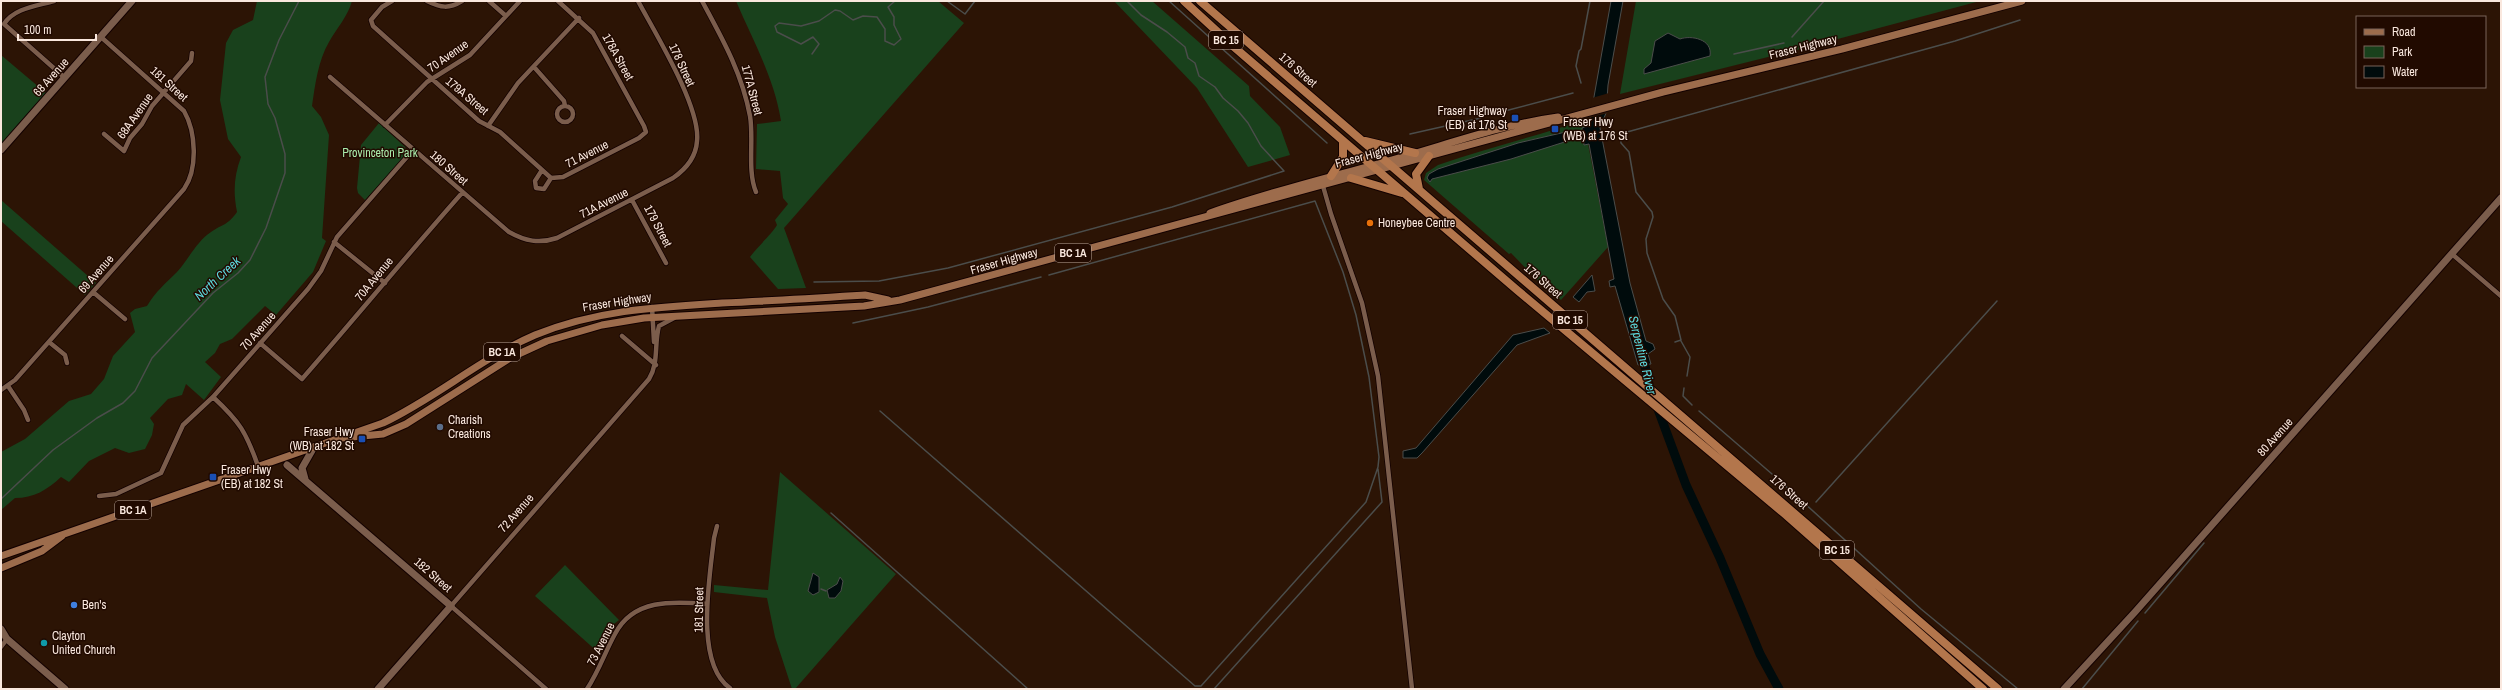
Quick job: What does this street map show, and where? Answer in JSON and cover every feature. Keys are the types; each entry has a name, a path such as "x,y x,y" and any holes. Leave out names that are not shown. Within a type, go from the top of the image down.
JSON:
{"highway":[{"name":"BC 15","path":"1184,1 1343,141"},
{"name":"176 Street","path":"1200,1 1998,689"},
{"path":"1361,140 1415,153"},
{"name":"176 Street","path":"1343,141 1792,521 1983,689"},
{"path":"1331,176 1344,158 1343,141"},
{"path":"1420,190 1416,174 1429,156"},
{"path":"1351,178 1406,195"}],"main road":[{"name":"Fraser Highway","path":"1159,230 1246,200 1331,176 1429,156 1615,105 1842,49 2022,1"},
{"name":"68 Avenue","path":"1,150 130,2"},
{"name":"Fraser Highway","path":"1389,164 1415,153 1530,121 1588,113"},
{"name":"Fraser Highway","path":"342,438 383,434 406,424 510,358 547,341 610,323 652,318 864,306 900,300 1323,186 1351,178 1374,168"},
{"path":"1242,208 1273,195 1374,168"},
{"name":"80 Avenue","path":"2064,689 2135,612 2501,198"},
{"name":"Fraser Highway","path":"1,556 342,438 398,416 501,352 536,335 583,318 652,307 864,295 890,300 900,300"},
{"path":"305,479 302,468 314,447"},
{"name":"182 Street","path":"287,465 451,606"},
{"name":"Fraser Highway","path":"1,568 42,551 64,534"},
{"name":"72 Avenue","path":"378,689 451,606"},
{"path":"1,629 4,638 65,689"}],"street":[{"path":"54,1 22,10 9,17 4,24 65,78"},
{"name":"179A Street","path":"392,1 382,7 371,20 373,26 479,121 500,132 551,178"},
{"path":"427,1 442,8 452,7 462,1"},
{"path":"489,1 506,16"},
{"name":"70 Avenue","path":"385,125 432,79 470,55 520,1"},
{"name":"178A Street","path":"558,1 579,18 593,33 646,132"},
{"name":"178 Street","path":"638,1 679,76 695,122 697,141"},
{"name":"177A Street","path":"702,1 734,59 745,96 752,129 752,181 756,192"},
{"path":"488,126 518,83 579,18"},
{"name":"181 Street","path":"101,37 180,107 188,118 194,163"},
{"name":"68A Avenue","path":"104,134 124,151 130,138 164,92 191,61 192,54"},
{"path":"534,67 564,101 565,106"},
{"name":"180 Street","path":"330,77 501,226"},
{"name":"71 Avenue","path":"542,170 535,181 536,188 544,189 551,178 563,177 639,138 646,132"},
{"name":"71A Avenue","path":"501,226 521,239 547,241 557,238 632,200 682,172 692,159 697,141"},
{"name":"70 Avenue","path":"99,496 116,494 161,473 183,425 213,397 316,280 334,242 413,150"},
{"name":"69 Avenue","path":"1,390 8,386 49,342 184,189 190,178 194,163"},
{"path":"1323,186 1331,214 1362,303 1378,376 1412,689"},
{"name":"70A Avenue","path":"260,343 302,379 385,283 407,255 462,193"},
{"name":"179 Street","path":"632,200 666,263"},
{"path":"334,242 385,283"},
{"path":"2452,254 2501,296"},
{"path":"93,292 125,319"},
{"path":"652,307 656,366"},
{"path":"655,346 659,326 676,317"},
{"path":"622,336 656,366"},
{"path":"49,342 64,355 67,363"},
{"name":"72 Avenue","path":"451,606 649,379 656,366"},
{"path":"8,386 24,410 28,420"},
{"path":"213,397 242,427 249,438 258,466"},
{"name":"181 Street","path":"717,526 714,538 707,604 708,634 711,654 722,681 730,688"},
{"name":"73 Avenue","path":"587,689 617,630 633,613 644,607 665,603 707,604"},
{"name":"182 Street","path":"451,606 546,689"},
{"path":"1,647 4,638"}],"green space":[{"path":"257,1 352,1 348,12 325,49 313,98 312,106 321,117 329,135 322,238 326,241 313,272 276,315 265,306 232,339 220,344 215,353 205,362 221,377 204,400 186,384 182,395 168,399 150,418 154,424 152,435 145,449 129,453 115,448 89,461 69,482 61,477 51,486 34,495 15,498 1,510 1,452 25,439 69,401 91,394 104,379 113,356 135,332 130,313 135,309 147,306 157,292 177,272 201,240 228,222 237,212 235,184 241,157 228,139 220,100 226,43 233,30 253,20"},
{"path":"736,1 938,1 964,23 784,228 806,288 778,289 750,257 775,229 777,225 775,220 788,204 783,198 780,171 756,169 757,124 781,121 778,105 768,74"},
{"path":"1114,1 1152,1 1249,86 1250,96 1280,127 1290,155 1248,167 1197,88"},
{"path":"1636,1 1980,1 1804,48 1620,94"},
{"path":"1,55 46,93 1,144"},
{"path":"1591,118 1589,125 1582,128 1585,145 1588,144 1608,247 1561,300 1538,281 1511,253 1509,254 1424,180 1426,173 1438,165"},
{"name":"Provinceton Park","path":"379,123 405,147 407,154 365,200 358,193 357,188 361,145"},
{"path":"1,200 96,283 85,295 1,221"},
{"path":"780,472 896,574 795,689 792,689 775,637 767,598 714,592 714,585 768,590"},
{"path":"565,565 619,620 614,624 600,654 535,596"}],"water":[{"path":"1611,1 1623,1 1608,85 1606,113 1600,128 1630,283 1646,341 1653,344 1655,349 1648,354 1651,364 1638,365 1615,286 1610,287 1609,281 1614,279 1589,144 1584,145 1582,128 1589,125"},
{"path":"1668,33 1680,39 1695,38 1705,42 1710,50 1710,56 1644,74 1644,69 1651,63 1655,41"},
{"path":"1570,131 1574,139 1511,159 1432,179 1430,182 1427,178 1429,174 1438,169 1518,143"},
{"path":"1592,275 1595,291 1587,292 1579,302 1573,297"},
{"path":"1544,328 1550,333 1517,345 1417,458 1403,458 1403,451 1416,448 1513,335"},
{"path":"813,573 819,577 819,592 813,595 808,591"},
{"path":"840,577 843,581 841,591 835,598 829,598 827,590 837,584"}],"pier":[{"path":"1609,93 1608,113 1589,118 1592,98"}],"waterway":[{"name":"North Creek","path":"1,499 53,450 97,418 123,403 135,391 152,358 213,293 238,273 250,260 266,228 285,173 285,154 275,118 268,104 265,77 279,40 299,1"},
{"path":"812,54 819,44 813,37 801,44 777,32 775,26 779,23 801,26 819,21 835,10 840,11 853,20 863,16 877,17 885,29 885,41 894,45 901,39 894,25 894,17 888,7 895,1"},
{"path":"947,1 965,14 975,1"},
{"path":"1127,1 1141,15 1167,32 1185,47 1188,58 1195,63 1199,76 1215,87 1223,98 1238,111 1248,123 1261,146 1284,171"},
{"path":"1169,1 1327,143"},
{"path":"1581,83 1576,66 1579,51 1581,49 1590,1"},
{"path":"1792,37 1824,1"},
{"path":"1675,342 1681,340 1675,316 1663,299 1647,253 1646,239 1653,217 1652,212 1636,192 1629,152 1621,143 1620,134 1955,41 2020,20"},
{"path":"1734,54 1784,43"},
{"path":"1501,112 1573,93"},
{"path":"1410,134 1481,118"},
{"path":"814,282 879,281 948,268 1172,207 1284,171"},
{"path":"880,411 1195,686 1201,686 1366,502 1378,467 1379,457 1369,377 1356,315 1343,272 1315,201 1049,275"},
{"path":"853,323 928,307 1041,277"},
{"path":"1816,502 1997,301"},
{"path":"1681,341 1690,357 1687,376"},
{"name":"Serpentine River","path":"1642,352 1649,385 1686,485 1720,558 1760,654 1779,689"},
{"path":"1684,388 1683,396 1692,405"},
{"path":"1699,411 1772,474"},
{"path":"1214,689 1382,502 1378,469"},
{"path":"1781,482 1921,609 2018,689"},
{"path":"831,513 1028,689"},
{"path":"2145,613 2204,543"},
{"path":"821,589 826,591"},
{"path":"2082,689 2138,621"}],"place":[{"name":"Fraser Highway (EB) at 176 St","path":"1515,118"},
{"name":"Fraser Hwy (WB) at 176 St","path":"1555,129"},
{"name":"Honeybee Centre","path":"1370,223"},
{"name":"Charish Creations","path":"440,427"},
{"name":"Fraser Hwy (WB) at 182 St","path":"362,439"},
{"name":"Fraser Hwy (EB) at 182 St","path":"213,477"},
{"name":"Ben's","path":"74,605"},
{"name":"Clayton United Church","path":"44,643"}]}
